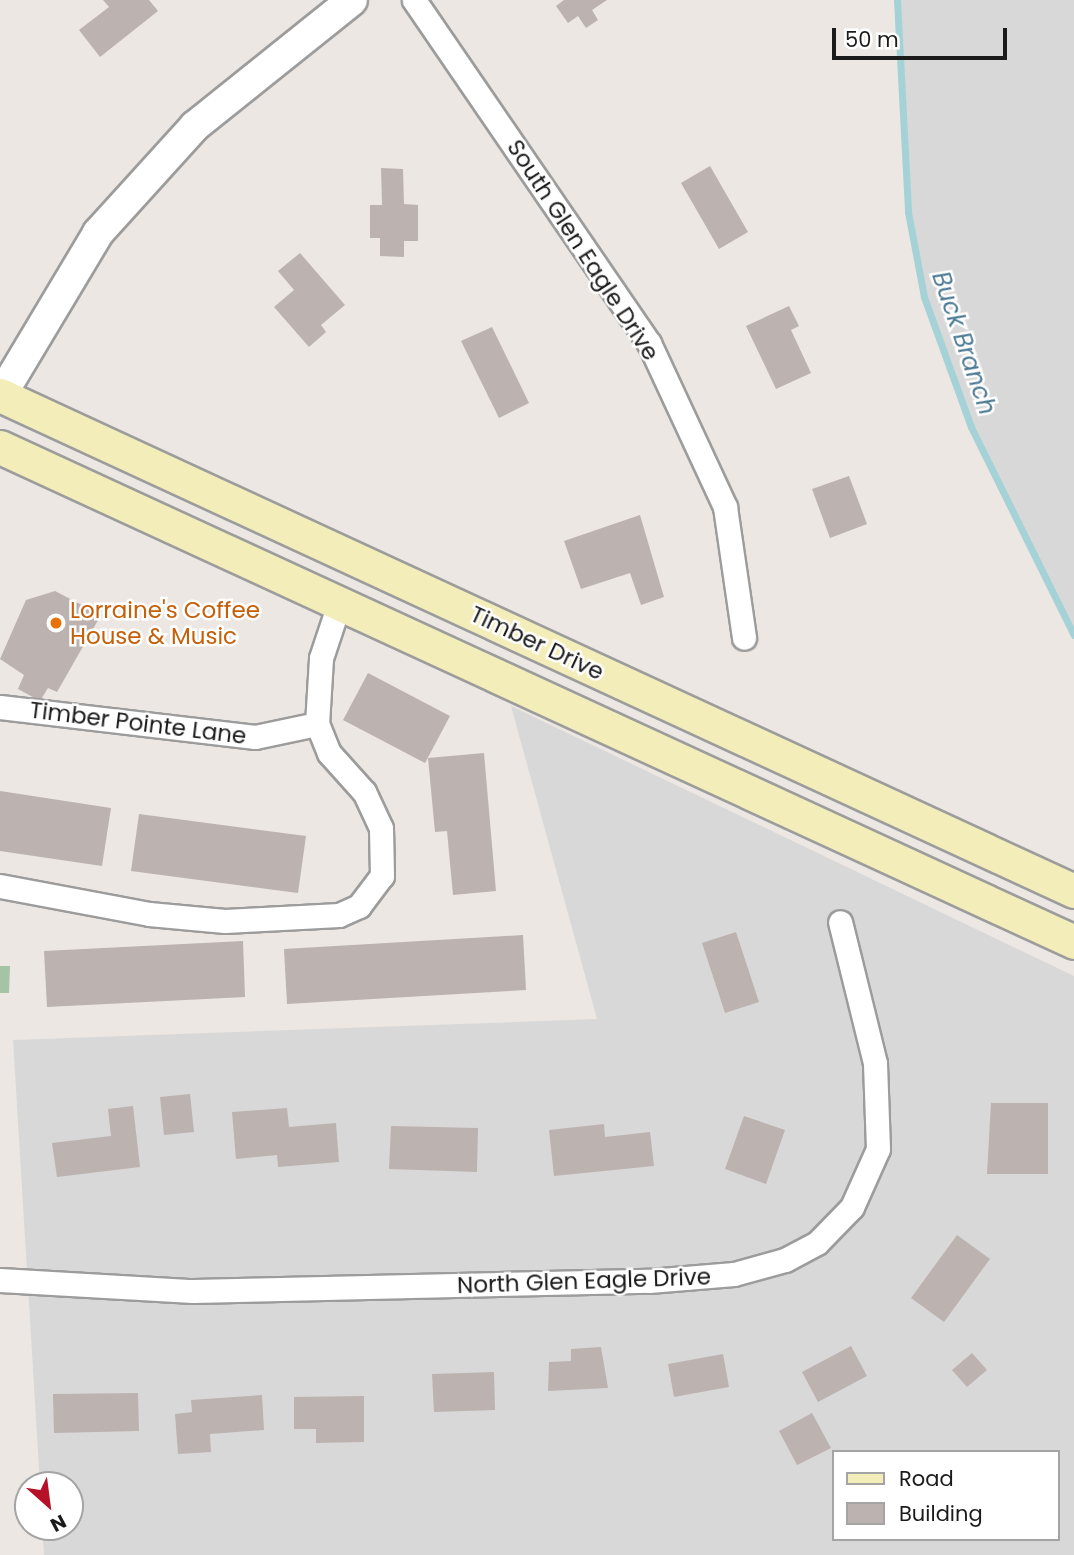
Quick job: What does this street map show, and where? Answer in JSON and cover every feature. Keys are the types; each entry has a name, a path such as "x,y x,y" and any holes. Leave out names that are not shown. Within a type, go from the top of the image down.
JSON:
{"main road":[{"name":"Timber Drive","path":"0,396 1074,891"},
{"name":"Timber Drive","path":"0,447 340,601 1074,942"}],"street":[{"path":"0,396 98,233 195,126 352,0"},
{"name":"South Glen Eagle Drive","path":"414,0 649,343 725,507 744,638"},
{"path":"0,886 149,915 225,921 350,912 372,892 382,876 385,845 377,813 329,753 317,724 321,658 340,601"},
{"name":"Timber Pointe Lane","path":"0,706 256,737 317,724"},
{"name":"North Glen Eagle Drive","path":"0,1280 192,1291 622,1282 734,1274 785,1260 817,1243 852,1207 878,1149 875,1063 840,922"}],"shaded area":[{"path":"897,0 1074,0 1074,635 971,427 924,297 908,212"},
{"path":"511,706 1074,976 1074,1555 44,1555 43,1541 84,1541 84,1471 39,1471 13,1040 597,1019"}],"green space":[{"path":"0,966 10,966 9,993 0,993"}],"building":[{"path":"103,0 149,0 158,11 100,57 79,30 109,7"},
{"path":"564,0 607,0 592,10 598,20 586,28 578,16 568,23 556,6"},
{"path":"710,166 748,232 719,249 681,183"},
{"path":"381,168 403,169 404,204 418,205 418,241 404,241 404,257 380,256 380,238 370,238 370,205 382,205"},
{"path":"300,253 345,305 321,325 326,332 309,347 274,307 294,290 278,271"},
{"path":"789,306 799,326 791,330 811,373 776,389 746,326"},
{"path":"492,327 529,403 499,418 461,341"},
{"path":"849,476 867,524 830,538 812,489"},
{"path":"640,515 664,597 641,605 630,573 581,589 564,541"},
{"path":"55,591 101,615 57,692 48,688 40,701 18,689 24,675 0,659 26,600"},
{"path":"368,673 450,716 425,763 343,720"},
{"path":"484,753 496,891 453,895 447,831 435,832 428,758"},
{"path":"0,791 111,808 102,866 0,851"},
{"path":"139,814 306,836 298,893 131,871"},
{"path":"736,932 759,1002 725,1013 702,943"},
{"path":"523,935 526,990 287,1004 284,949"},
{"path":"243,941 245,997 47,1007 44,951"},
{"path":"190,1094 194,1132 164,1135 160,1097"},
{"path":"991,1103 1048,1103 1048,1174 987,1174"},
{"path":"133,1106 140,1167 57,1177 52,1143 111,1136 108,1109"},
{"path":"287,1108 289,1127 336,1123 339,1162 278,1167 277,1155 236,1159 232,1112"},
{"path":"744,1116 785,1130 766,1184 725,1169"},
{"path":"604,1124 605,1137 650,1132 654,1166 554,1176 549,1130"},
{"path":"391,1126 478,1128 477,1172 389,1169"},
{"path":"957,1235 990,1259 944,1322 911,1298"},
{"path":"851,1346 867,1376 818,1402 802,1372"},
{"path":"601,1347 608,1388 548,1391 549,1362 571,1361 571,1349"},
{"path":"972,1353 987,1370 967,1387 952,1370"},
{"path":"723,1354 729,1387 674,1397 668,1364"},
{"path":"494,1372 495,1410 434,1412 432,1374"},
{"path":"138,1393 139,1431 54,1433 53,1394"},
{"path":"262,1395 264,1430 210,1434 211,1452 178,1454 175,1414 192,1412 191,1400"},
{"path":"364,1396 364,1442 316,1443 316,1429 294,1429 294,1397"},
{"path":"812,1413 831,1448 797,1465 779,1431"}],"waterway":[{"name":"Buck Branch","path":"897,0 908,212 924,297 971,427 1074,635"}],"place":[{"name":"Lorraine's Coffee House & Music","path":"56,623"}]}
